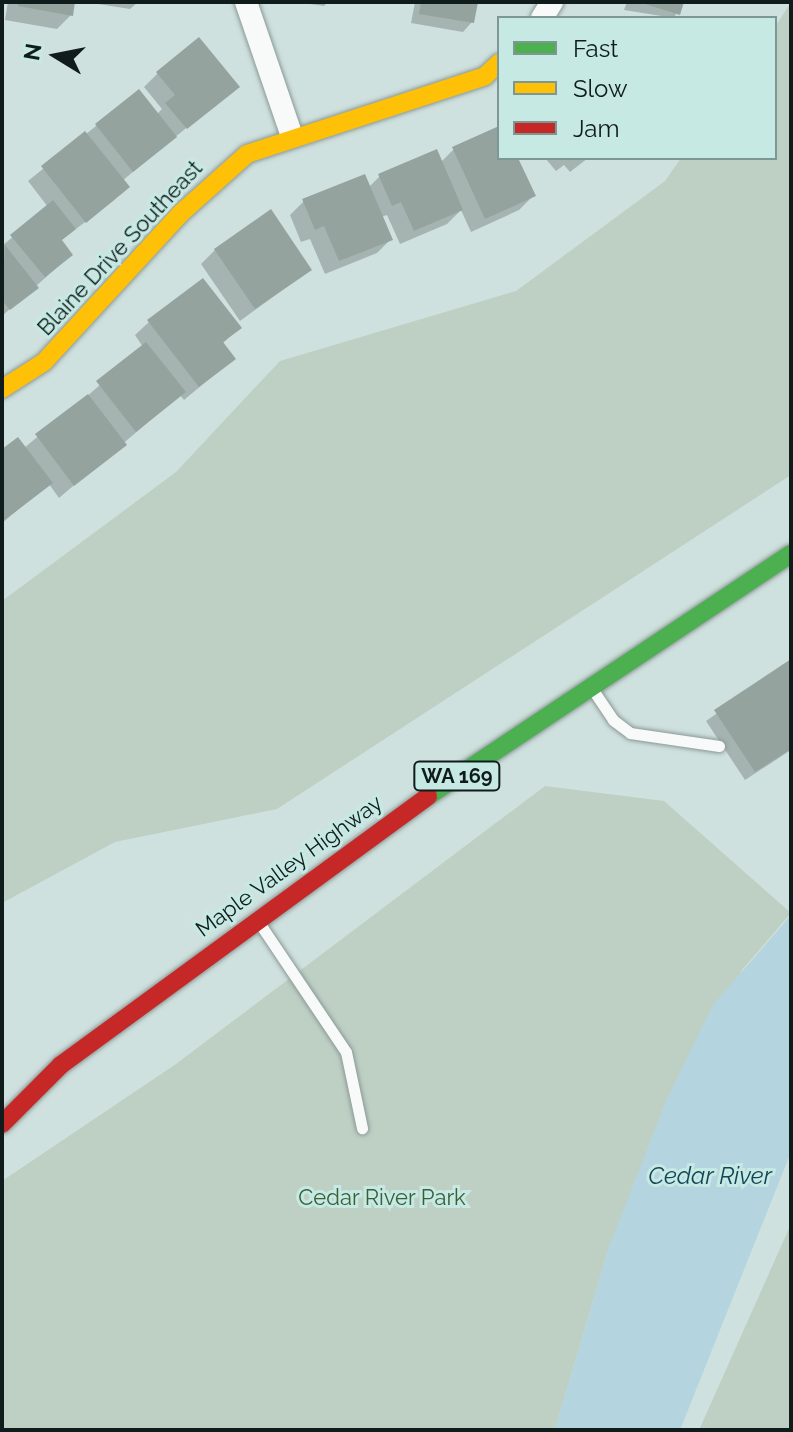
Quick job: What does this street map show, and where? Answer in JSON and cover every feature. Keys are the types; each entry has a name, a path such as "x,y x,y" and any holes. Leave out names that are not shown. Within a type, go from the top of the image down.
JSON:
{"main road":[{"name":"Blaine Drive Southeast","path":"2,389 44,362 215,180 247,154 292,136 485,76 497,65"},
{"name":"Maple Valley Highway","path":"2,1124 61,1065 393,819 791,554"},
{"name":"Maple Valley Highway","path":"17,1080 61,1065"}],"street":[{"path":"246,2 292,136"}],"lane":[{"path":"590,686 613,720 630,733 719,746"},
{"path":"257,920 346,1052 362,1128"}],"green space":[{"path":"791,2 791,475 277,809 115,842 2,903 2,601 176,472 280,361 516,291 665,181 680,160 777,160 777,24"},
{"name":"Cedar River Park","path":"545,786 664,801 791,913 742,970 609,1247 555,1430 2,1430 2,1181 176,1064"},
{"path":"791,1224 791,1430 699,1430"}],"water":[{"name":"Cedar River","path":"791,915 791,1152 680,1430 555,1430 609,1247 667,1099 713,1005"}],"building":[{"path":"18,2 75,2 73,16 18,6"},
{"path":"421,2 478,2 474,23 419,14"},
{"path":"639,2 684,2 680,15"},
{"path":"199,37 240,87 187,129 165,103 175,95 156,72"},
{"path":"139,89 177,137 133,172 95,124"},
{"path":"497,127 497,160 519,160 536,196 485,219 452,147"},
{"path":"85,131 130,187 86,223 41,166"},
{"path":"437,149 463,210 414,231 401,202 392,206 378,174"},
{"path":"365,174 393,240 339,261 324,226 315,230 302,199"},
{"path":"53,200 76,229 62,240 73,255 45,277 10,235"},
{"path":"271,209 312,270 255,309 214,249"},
{"path":"5,245 39,288 10,310 2,300"},
{"path":"203,278 242,328 223,342 236,359 199,387 147,320"},
{"path":"146,342 186,392 136,432 96,381"},
{"path":"88,394 127,445 74,486 35,434"},
{"path":"18,437 53,483 2,522 2,449"},
{"path":"791,659 791,749 755,772 714,710"}],"traffic: fast":[{"path":"428,796 791,554"}],"traffic: slow":[{"path":"2,389 44,362 180,214 247,154 485,76 497,65"}],"traffic: jam":[{"path":"2,1124 61,1065 428,796"}]}
